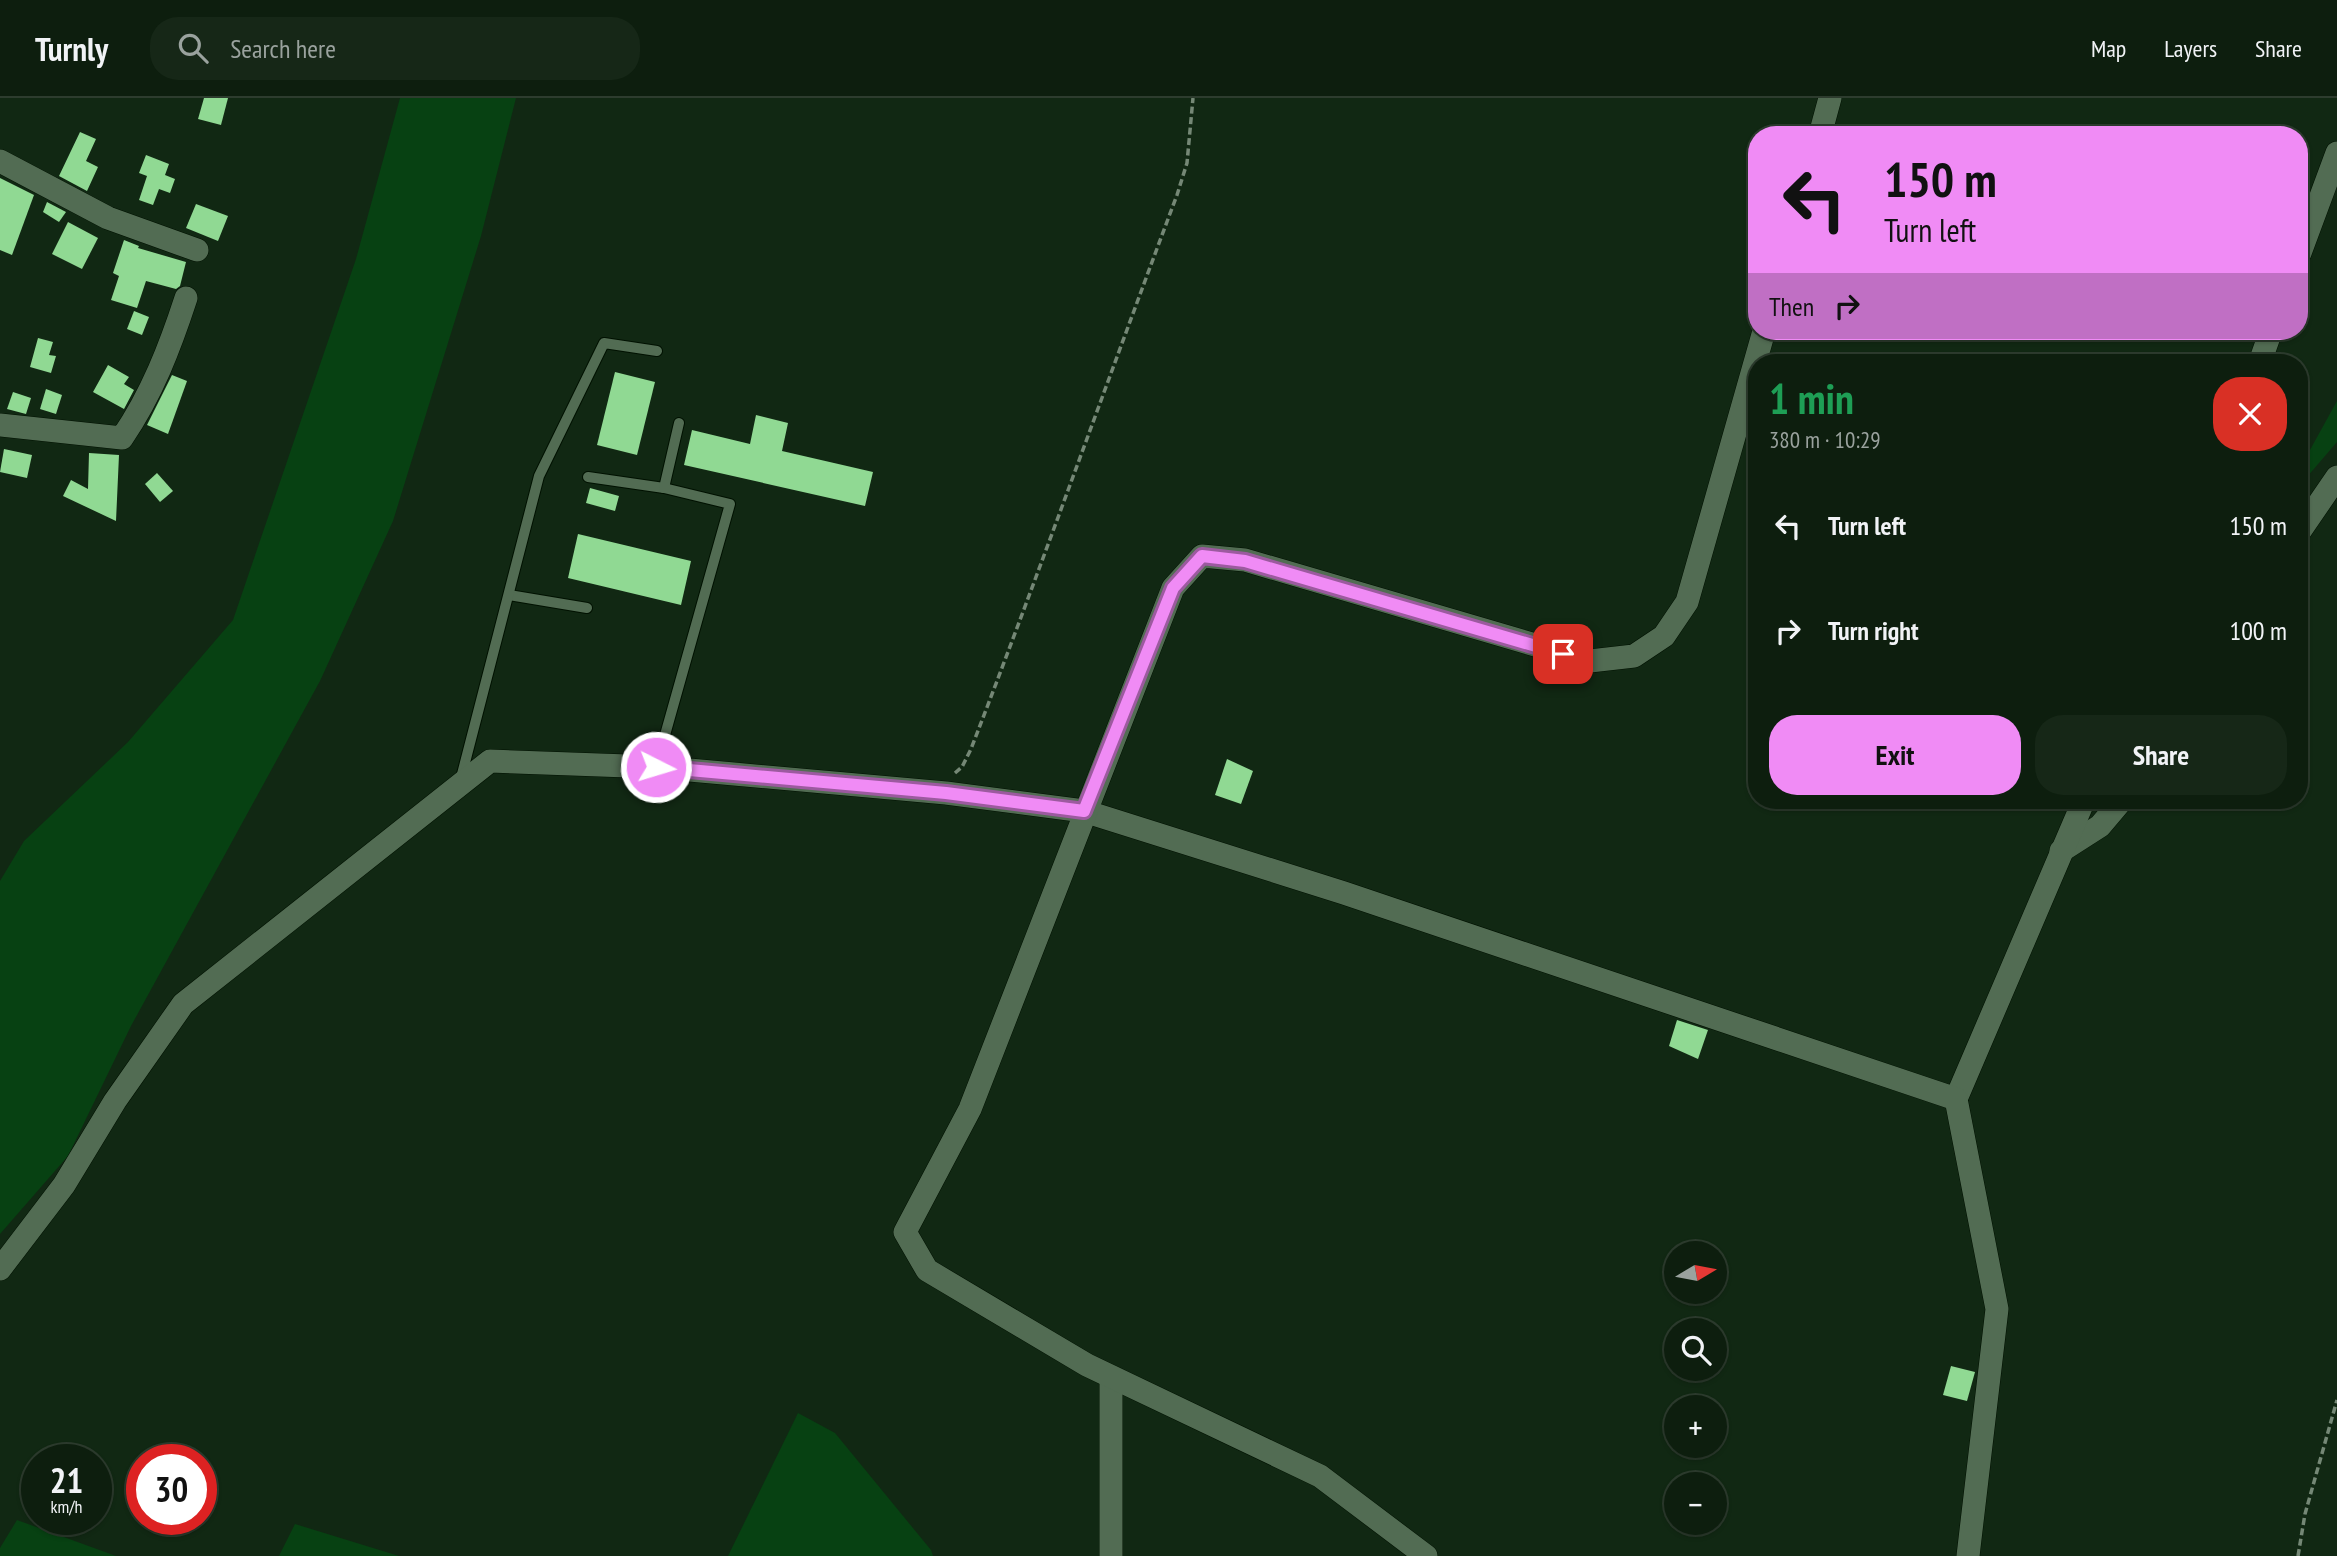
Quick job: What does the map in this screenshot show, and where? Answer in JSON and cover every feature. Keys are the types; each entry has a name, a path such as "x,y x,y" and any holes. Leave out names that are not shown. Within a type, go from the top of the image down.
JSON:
{"street":[{"path":"1822,126 1830,98"},
{"path":"2308,231 2337,153"},
{"path":"0,161 108,218 197,250"},
{"path":"0,425 122,438 139,414 166,357 186,298"},
{"path":"1426,1556 1320,1476 1087,1365 927,1270 905,1232 970,1109 1173,588 1202,556 1245,561 1590,662 1634,656 1664,636 1687,602 1748,387"},
{"path":"2308,519 2337,477"},
{"path":"0,1269 64,1185 115,1101 183,1004 490,761 656,767 933,792 1084,811 1344,893 1956,1099"},
{"path":"1968,1556 1997,1309 1956,1099 2080,809"},
{"path":"2061,851 2099,826 2114,809"},
{"path":"1111,1377 1111,1556"}],"lane":[{"path":"460,784 539,476 604,343 657,351"},
{"path":"664,488 679,423"},
{"path":"588,477 664,488 730,504 656,767"},
{"path":"509,595 587,608"}],"path":[{"path":"933,792 962,766 1020,622 1188,163 1193,98"},
{"path":"2298,1556 2305,1514 2337,1400"}],"green space":[{"path":"400,98 516,98 481,236 393,521 320,681 131,1026 68,1156 0,1234 0,881 24,841 128,742 233,620 356,259"},
{"path":"2337,401 2337,442 2308,476 2308,454"},
{"path":"798,1413 835,1433 931,1550 933,1556 728,1556"},
{"path":"17,1520 21,1521 21,1535 58,1535 116,1556 0,1556 0,1548"},
{"path":"295,1524 399,1556 279,1556"}],"building":[{"path":"204,98 228,98 221,125 198,119"},
{"path":"80,132 96,139 86,161 98,167 87,191 59,176"},
{"path":"146,155 169,164 165,175 175,179 170,193 159,189 153,205 139,200 147,176 139,173"},
{"path":"0,178 34,195 12,255 0,250"},
{"path":"47,202 66,212 59,222 43,212"},
{"path":"196,204 228,216 218,241 186,228"},
{"path":"68,222 98,238 82,269 52,254"},
{"path":"124,240 139,246 138,248 186,262 180,286 176,289 146,281 137,308 111,300 119,276 113,273"},
{"path":"134,311 149,317 142,335 127,329"},
{"path":"38,338 53,342 49,355 56,356 51,373 30,367"},
{"path":"108,365 129,377 124,384 134,390 124,409 93,392"},
{"path":"615,372 655,382 637,455 597,445"},
{"path":"172,375 187,381 168,434 147,425"},
{"path":"46,389 62,395 56,414 40,409"},
{"path":"13,392 31,398 26,414 7,409"},
{"path":"756,415 788,423 782,451 873,472 865,506 684,465 692,430 750,444"},
{"path":"4,449 32,455 27,478 0,472"},
{"path":"89,453 119,455 116,521 63,496 71,480 88,489"},
{"path":"157,473 173,491 160,502 145,484"},
{"path":"590,488 619,496 615,511 586,503"},
{"path":"578,534 691,561 681,605 568,578"},
{"path":"1227,759 1253,771 1241,804 1215,795"},
{"path":"1677,1020 1708,1030 1698,1059 1669,1046"},
{"path":"1951,1366 1975,1372 1967,1401 1943,1395"}],"route":[{"path":"656,767 946,793 1084,811 1173,588 1202,556 1245,561 1563,654"}]}
